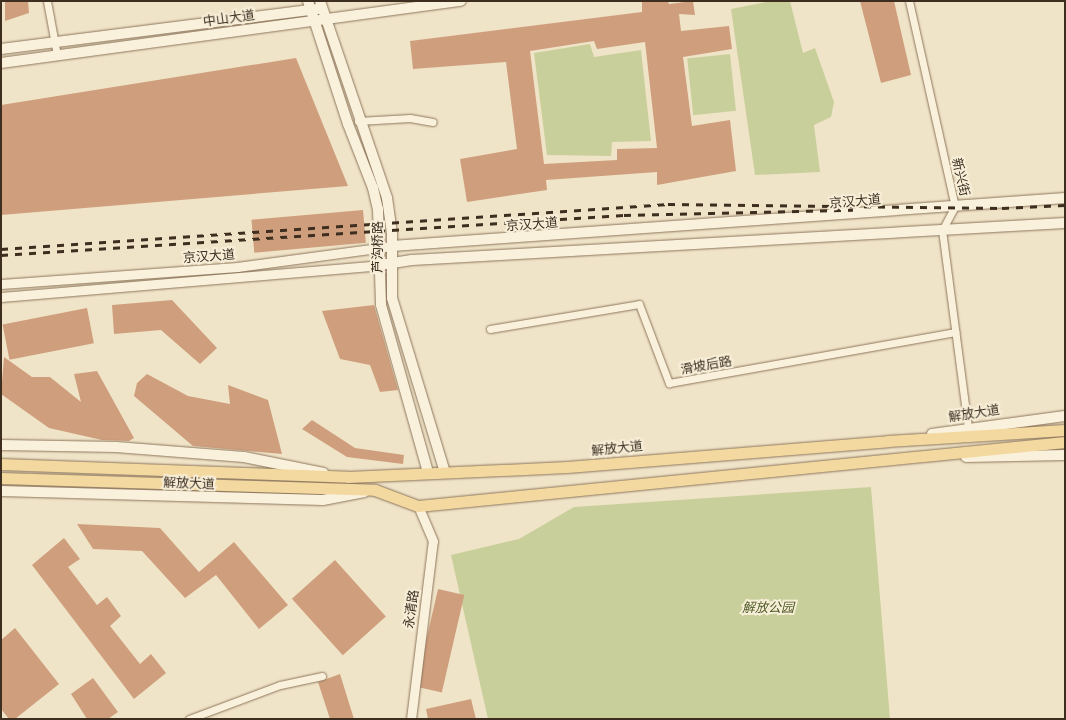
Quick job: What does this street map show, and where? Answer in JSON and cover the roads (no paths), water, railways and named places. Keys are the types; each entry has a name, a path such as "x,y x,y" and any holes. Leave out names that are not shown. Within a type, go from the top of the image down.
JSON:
{"main road":[{"name":"芦沟桥路","path":"320,1 358,121 387,198 392,246 391,263 394,305 445,472"},
{"name":"中山大道","path":"1,63 313,20 323,14 461,1"},
{"name":"中山大道","path":"1,49 309,4 323,14"},
{"name":"芦沟桥路","path":"309,4 313,20 373,188 380,248 381,304 428,472"},
{"name":"京汉大道","path":"392,246 1065,198"},
{"name":"京汉大道","path":"380,266 391,263 1065,223"},
{"name":"解放大道","path":"888,441 968,428 1065,416"},
{"name":"解放大道","path":"1,464 185,470 348,478 428,472 567,467 888,441 1065,430"},
{"name":"解放大道","path":"890,461 1065,442"},
{"name":"解放大道","path":"1,445 116,447 244,458 348,478"},
{"name":"解放大道","path":"1,478 375,490 418,506 807,466 890,461 1065,455"},
{"name":"解放大道","path":"1,492 323,500 375,490"}],"street":[{"path":"47,1 57,55"},
{"name":"新兴街","path":"909,1 955,206 942,230"},
{"path":"358,121 410,118 433,122"},
{"path":"942,230 968,428"},
{"name":"京汉大道","path":"1,284 237,267 392,246"},
{"name":"京汉大道","path":"1,297 380,266"},
{"name":"滑坡后路","path":"490,329 639,304 669,383 955,332"},
{"name":"永清路","path":"412,719 433,541 418,506"},
{"path":"189,719 280,685 322,676"}],"railway":[{"path":"1,249 668,204 1002,208 1065,205"},
{"path":"1,255 624,215 853,210"}],"park label":[{"name":"解放公园","path":"768,607"}]}
